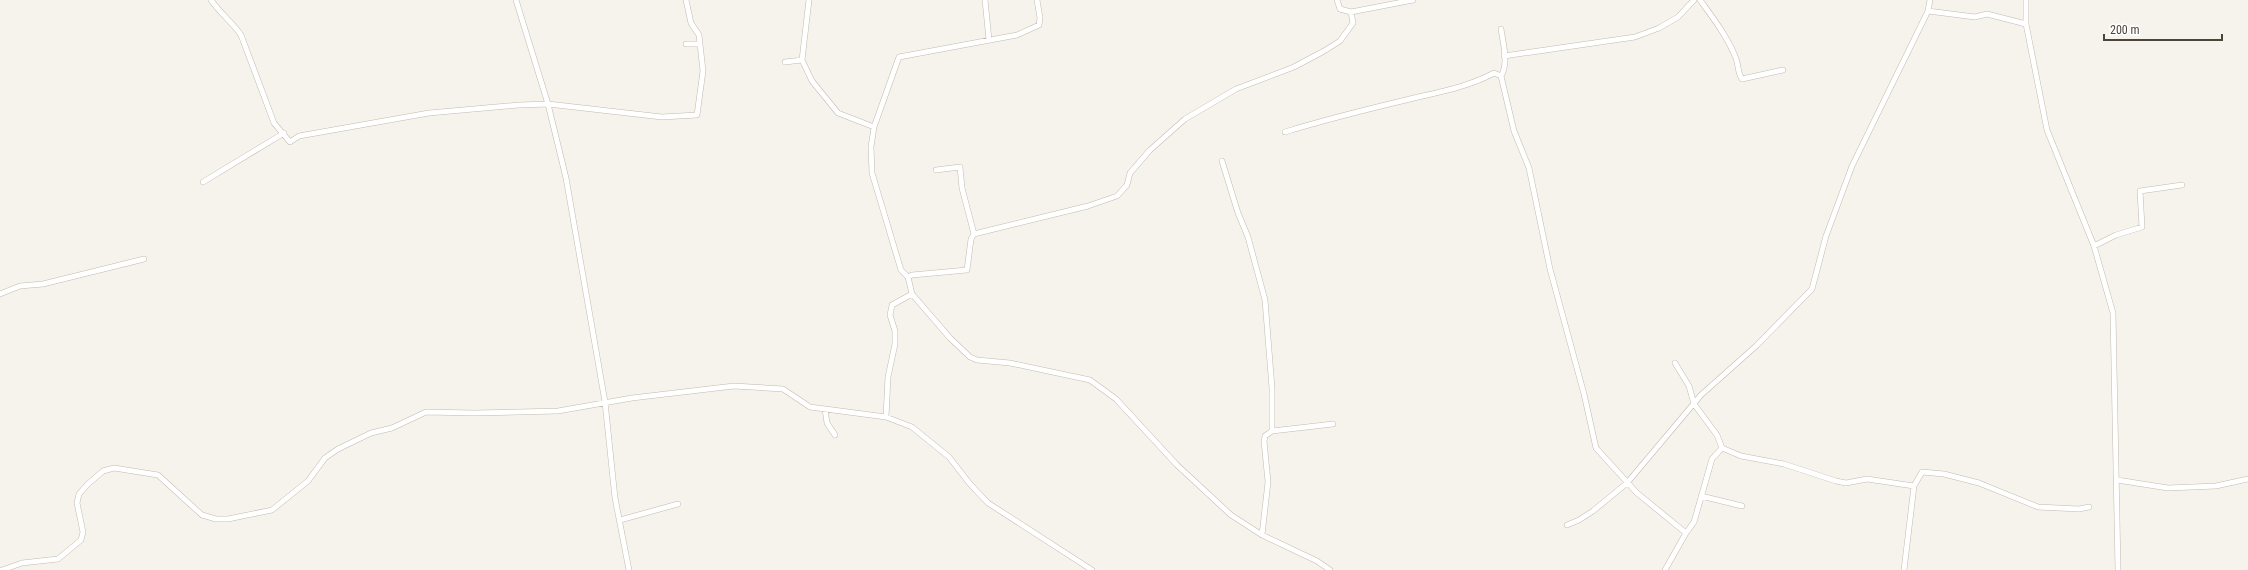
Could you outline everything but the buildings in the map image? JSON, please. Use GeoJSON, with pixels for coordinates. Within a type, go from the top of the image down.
{"type":"FeatureCollection","features":[{"type":"Feature","properties":{"kind":"street"},"geometry":{"type":"LineString","coordinates":[[211,0],[216,8],[233,23],[241,35],[274,123],[284,133],[290,142],[299,136],[429,113],[464,109],[548,104],[662,117],[697,115],[703,71],[699,35],[691,23],[686,0]]}},
{"type":"Feature","properties":{"kind":"street"},"geometry":{"type":"LineString","coordinates":[[516,0],[548,104],[566,178],[604,402],[615,498],[628,570]]}},
{"type":"Feature","properties":{"kind":"street"},"geometry":{"type":"LineString","coordinates":[[809,0],[802,60],[812,81],[838,113],[874,127]]}},
{"type":"Feature","properties":{"kind":"street"},"geometry":{"type":"LineString","coordinates":[[985,0],[989,40]]}},
{"type":"Feature","properties":{"kind":"street"},"geometry":{"type":"LineString","coordinates":[[1037,0],[1040,18],[1039,25],[1017,35],[899,57],[874,127],[872,173],[901,270],[908,277],[912,294],[950,338],[970,357],[977,360],[1010,363],[1090,380],[1116,399],[1176,465],[1231,515],[1262,535],[1317,561],[1330,570]]}},
{"type":"Feature","properties":{"kind":"street"},"geometry":{"type":"LineString","coordinates":[[1337,0],[1340,9],[1351,12],[1413,0]]}},
{"type":"Feature","properties":{"kind":"street"},"geometry":{"type":"LineString","coordinates":[[1504,56],[1635,37],[1659,28],[1678,17],[1694,0]]}},
{"type":"Feature","properties":{"kind":"street"},"geometry":{"type":"LineString","coordinates":[[1700,0],[1721,29],[1736,57],[1739,74],[1742,79],[1783,70]]}},
{"type":"Feature","properties":{"kind":"street"},"geometry":{"type":"LineString","coordinates":[[1567,524],[1579,520],[1627,483],[1706,389],[1756,346],[1812,289],[1826,236],[1852,166],[1928,11],[1930,0]]}},
{"type":"Feature","properties":{"kind":"street"},"geometry":{"type":"LineString","coordinates":[[2026,0],[2026,24],[2047,130],[2094,246],[2113,313],[2118,570]]}},
{"type":"Feature","properties":{"kind":"street"},"geometry":{"type":"LineString","coordinates":[[1928,11],[1975,17],[1986,14],[2026,24]]}},
{"type":"Feature","properties":{"kind":"street"},"geometry":{"type":"LineString","coordinates":[[974,234],[1088,206],[1117,196],[1127,185],[1130,173],[1150,150],[1185,119],[1226,94],[1294,67],[1340,41],[1352,23],[1351,12]]}},
{"type":"Feature","properties":{"kind":"street"},"geometry":{"type":"LineString","coordinates":[[1501,28],[1504,56],[1504,71],[1501,76],[1514,131],[1529,168],[1550,269],[1584,394],[1596,448],[1627,483],[1668,520],[1686,533]]}},
{"type":"Feature","properties":{"kind":"street"},"geometry":{"type":"LineString","coordinates":[[686,44],[700,44]]}},
{"type":"Feature","properties":{"kind":"street"},"geometry":{"type":"LineString","coordinates":[[785,62],[802,60]]}},
{"type":"Feature","properties":{"kind":"street"},"geometry":{"type":"LineString","coordinates":[[1286,132],[1335,117],[1445,92],[1480,81],[1494,74],[1501,76]]}},
{"type":"Feature","properties":{"kind":"street"},"geometry":{"type":"LineString","coordinates":[[202,182],[284,133]]}},
{"type":"Feature","properties":{"kind":"street"},"geometry":{"type":"LineString","coordinates":[[1222,161],[1238,213],[1248,237],[1265,300],[1272,388],[1272,430]]}},
{"type":"Feature","properties":{"kind":"street"},"geometry":{"type":"LineString","coordinates":[[908,277],[912,275],[967,270],[971,240],[974,234],[962,188],[960,167],[936,170]]}},
{"type":"Feature","properties":{"kind":"street"},"geometry":{"type":"LineString","coordinates":[[2094,246],[2116,235],[2142,227],[2140,191],[2182,185]]}},
{"type":"Feature","properties":{"kind":"street"},"geometry":{"type":"LineString","coordinates":[[0,294],[20,286],[43,284],[144,258]]}},
{"type":"Feature","properties":{"kind":"street"},"geometry":{"type":"LineString","coordinates":[[886,417],[888,377],[895,344],[896,331],[890,315],[892,305],[912,294]]}},
{"type":"Feature","properties":{"kind":"street"},"geometry":{"type":"LineString","coordinates":[[1675,362],[1690,386],[1694,404],[1717,435],[1722,448],[1741,456],[1784,464],[1836,481],[1846,482],[1867,479],[1914,486]]}},
{"type":"Feature","properties":{"kind":"street"},"geometry":{"type":"LineString","coordinates":[[2,570],[22,563],[58,559],[81,540],[83,532],[77,503],[80,494],[88,484],[103,472],[114,468],[158,475],[202,515],[216,519],[228,519],[272,510],[308,481],[325,458],[338,449],[371,433],[392,428],[426,412],[474,413],[558,411],[604,402],[734,386],[783,389],[810,407],[886,417],[912,427],[940,448],[988,503],[1092,570]]}},
{"type":"Feature","properties":{"kind":"street"},"geometry":{"type":"LineString","coordinates":[[825,409],[827,423],[835,435]]}},
{"type":"Feature","properties":{"kind":"street"},"geometry":{"type":"LineString","coordinates":[[1262,535],[1268,482],[1264,441],[1265,436],[1272,430],[1333,424]]}},
{"type":"Feature","properties":{"kind":"street"},"geometry":{"type":"LineString","coordinates":[[1665,570],[1694,522],[1712,459],[1722,448]]}},
{"type":"Feature","properties":{"kind":"street"},"geometry":{"type":"LineString","coordinates":[[1904,570],[1914,486],[1922,472],[1944,474],[1979,483],[2038,507],[2079,509],[2089,507]]}},
{"type":"Feature","properties":{"kind":"street"},"geometry":{"type":"LineString","coordinates":[[2117,480],[2168,488],[2216,486],[2248,479]]}},
{"type":"Feature","properties":{"kind":"street"},"geometry":{"type":"LineString","coordinates":[[1701,496],[1742,506]]}},
{"type":"Feature","properties":{"kind":"street"},"geometry":{"type":"LineString","coordinates":[[620,520],[678,504]]}}]}
